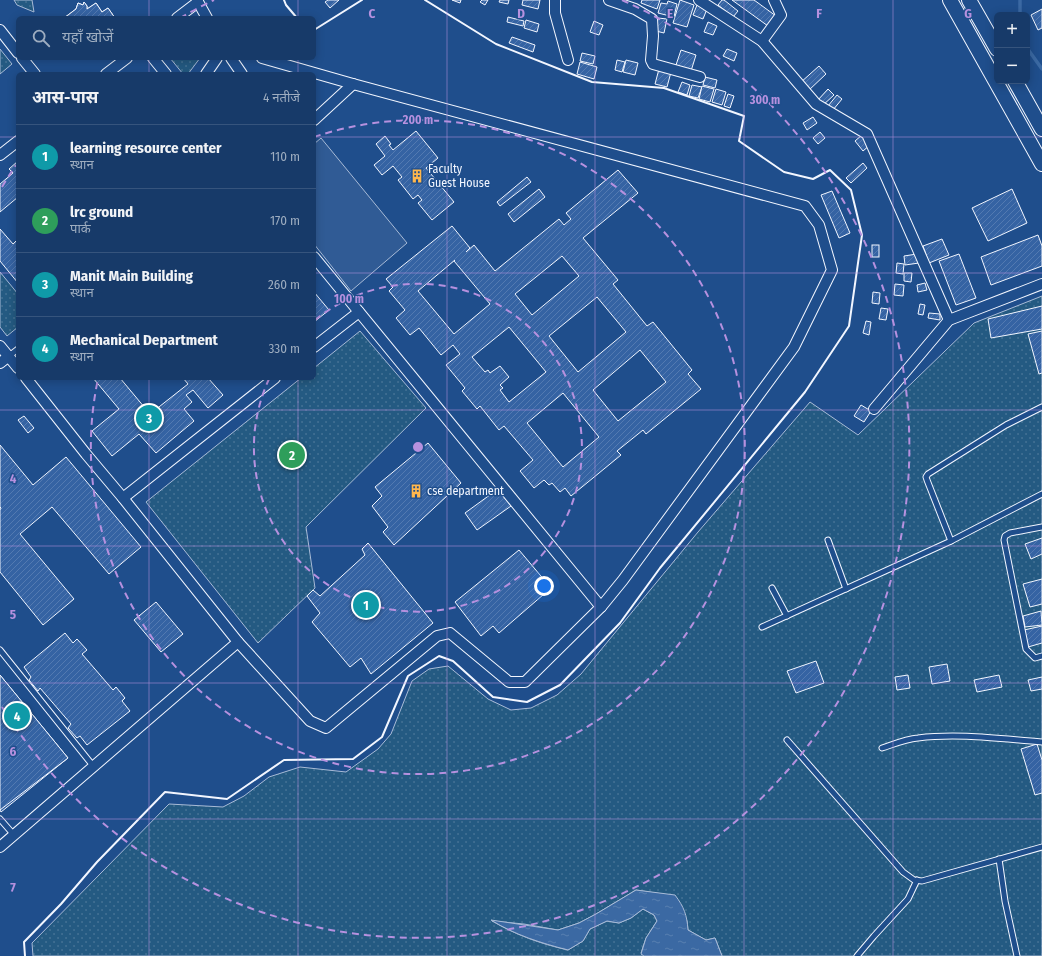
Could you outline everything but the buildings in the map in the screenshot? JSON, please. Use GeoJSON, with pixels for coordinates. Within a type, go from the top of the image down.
{"type":"FeatureCollection","features":[{"type":"Feature","properties":{"kind":"main road"},"geometry":{"type":"LineString","coordinates":[[950,0],[1042,164]]}},
{"type":"Feature","properties":{"kind":"main road"},"geometry":{"type":"LineString","coordinates":[[969,0],[996,48]]}},
{"type":"Feature","properties":{"kind":"main road"},"geometry":{"type":"LineString","coordinates":[[1017,84],[1042,130]]}},
{"type":"Feature","properties":{"kind":"street"},"geometry":{"type":"LineString","coordinates":[[555,0],[555,13],[568,60]]}},
{"type":"Feature","properties":{"kind":"street"},"geometry":{"type":"LineString","coordinates":[[609,0],[636,5],[652,19],[652,62],[654,64],[700,77]]}},
{"type":"Feature","properties":{"kind":"street"},"geometry":{"type":"LineString","coordinates":[[698,0],[762,41],[816,104],[867,134],[949,320]]}},
{"type":"Feature","properties":{"kind":"street"},"geometry":{"type":"LineString","coordinates":[[762,41],[781,15],[774,0]]}},
{"type":"Feature","properties":{"kind":"street"},"geometry":{"type":"LineString","coordinates":[[179,16],[197,1],[206,16]]}},
{"type":"Feature","properties":{"kind":"street"},"geometry":{"type":"LineString","coordinates":[[0,30],[16,50]]}},
{"type":"Feature","properties":{"kind":"street"},"geometry":{"type":"LineString","coordinates":[[24,60],[33,72]]}},
{"type":"Feature","properties":{"kind":"street"},"geometry":{"type":"LineString","coordinates":[[109,72],[124,60]]}},
{"type":"Feature","properties":{"kind":"street"},"geometry":{"type":"LineString","coordinates":[[155,60],[164,72]]}},
{"type":"Feature","properties":{"kind":"street"},"geometry":{"type":"LineString","coordinates":[[207,72],[215,60]]}},
{"type":"Feature","properties":{"kind":"street"},"geometry":{"type":"LineString","coordinates":[[232,60],[241,72]]}},
{"type":"Feature","properties":{"kind":"street"},"geometry":{"type":"LineString","coordinates":[[269,60],[312,72]]}},
{"type":"Feature","properties":{"kind":"street"},"geometry":{"type":"LineString","coordinates":[[28,380],[238,642],[310,721],[326,728],[437,636],[450,633],[508,682],[525,682],[601,608],[794,347],[832,270],[819,224],[805,206],[316,73]]}},
{"type":"Feature","properties":{"kind":"street"},"geometry":{"type":"LineString","coordinates":[[316,118],[354,84]]}},
{"type":"Feature","properties":{"kind":"street"},"geometry":{"type":"LineString","coordinates":[[0,155],[16,143]]}},
{"type":"Feature","properties":{"kind":"street"},"geometry":{"type":"LineString","coordinates":[[316,259],[601,608]]}},
{"type":"Feature","properties":{"kind":"street"},"geometry":{"type":"LineString","coordinates":[[874,409],[949,320],[1042,284]]}},
{"type":"Feature","properties":{"kind":"street"},"geometry":{"type":"LineString","coordinates":[[316,345],[359,312]]}},
{"type":"Feature","properties":{"kind":"street"},"geometry":{"type":"LineString","coordinates":[[0,346],[16,365]]}},
{"type":"Feature","properties":{"kind":"street"},"geometry":{"type":"LineString","coordinates":[[0,363],[9,356]]}},
{"type":"Feature","properties":{"kind":"street"},"geometry":{"type":"LineString","coordinates":[[123,498],[272,380]]}},
{"type":"Feature","properties":{"kind":"street"},"geometry":{"type":"LineString","coordinates":[[0,847],[238,642]]}},
{"type":"Feature","properties":{"kind":"lane"},"geometry":{"type":"LineString","coordinates":[[9,356],[16,351]]}},
{"type":"Feature","properties":{"kind":"lane"},"geometry":{"type":"LineString","coordinates":[[951,541],[927,480],[926,477],[928,474],[1006,425],[1042,407]]}},
{"type":"Feature","properties":{"kind":"lane"},"geometry":{"type":"LineString","coordinates":[[762,627],[951,541],[1042,494]]}},
{"type":"Feature","properties":{"kind":"lane"},"geometry":{"type":"LineString","coordinates":[[1042,527],[1010,533],[1004,540],[1026,648],[1034,658],[1042,656]]}},
{"type":"Feature","properties":{"kind":"lane"},"geometry":{"type":"LineString","coordinates":[[828,540],[846,589]]}},
{"type":"Feature","properties":{"kind":"lane"},"geometry":{"type":"LineString","coordinates":[[772,588],[787,616]]}},
{"type":"Feature","properties":{"kind":"lane"},"geometry":{"type":"LineString","coordinates":[[0,650],[94,767]]}},
{"type":"Feature","properties":{"kind":"lane"},"geometry":{"type":"LineString","coordinates":[[882,748],[907,740],[931,737],[974,737],[1042,742]]}},
{"type":"Feature","properties":{"kind":"lane"},"geometry":{"type":"LineString","coordinates":[[787,740],[902,872],[914,880],[922,881],[1042,848]]}},
{"type":"Feature","properties":{"kind":"lane"},"geometry":{"type":"LineString","coordinates":[[0,819],[14,836]]}},
{"type":"Feature","properties":{"kind":"lane"},"geometry":{"type":"LineString","coordinates":[[999,860],[1005,902],[1017,956]]}},
{"type":"Feature","properties":{"kind":"lane"},"geometry":{"type":"LineString","coordinates":[[857,956],[908,899],[917,880]]}},
{"type":"Feature","properties":{"kind":"shaded area"},"geometry":{"type":"Polygon","coordinates":[[[14,0],[32,0],[34,12],[17,5],[14,0]]]}},
{"type":"Feature","properties":{"kind":"shaded area"},"geometry":{"type":"Polygon","coordinates":[[[0,49],[12,64],[0,74],[0,49]]]}},
{"type":"Feature","properties":{"kind":"shaded area"},"geometry":{"type":"Polygon","coordinates":[[[172,60],[198,60],[190,72],[181,72],[172,60]]]}},
{"type":"Feature","properties":{"kind":"shaded area"},"geometry":{"type":"Polygon","coordinates":[[[321,138],[407,243],[351,291],[316,247],[316,142],[321,138]]]}},
{"type":"Feature","properties":{"kind":"shaded area"},"geometry":{"type":"Polygon","coordinates":[[[0,272],[16,292],[16,329],[7,336],[0,327],[0,272]]]}},
{"type":"Feature","properties":{"kind":"shaded area"},"geometry":{"type":"Polygon","coordinates":[[[1042,296],[1042,956],[722,956],[715,938],[706,940],[688,930],[687,921],[675,896],[636,890],[579,923],[558,930],[524,924],[492,921],[510,931],[548,945],[568,950],[583,941],[590,929],[607,921],[619,923],[631,918],[643,909],[654,915],[657,921],[646,938],[641,953],[644,956],[33,956],[32,943],[169,804],[223,807],[244,796],[269,777],[300,767],[346,772],[378,749],[391,734],[412,681],[429,669],[448,666],[488,699],[511,710],[531,708],[557,695],[581,674],[698,532],[810,402],[858,435],[974,323],[1042,296]]]}},
{"type":"Feature","properties":{"kind":"shaded area"},"geometry":{"type":"Polygon","coordinates":[[[360,331],[426,408],[306,527],[315,588],[258,643],[146,502],[298,380],[316,380],[316,366],[360,331]]]}},
{"type":"Feature","properties":{"kind":"water"},"geometry":{"type":"Polygon","coordinates":[[[636,890],[675,895],[681,903],[684,911],[688,930],[706,940],[715,938],[722,956],[644,956],[641,954],[646,938],[657,921],[654,915],[643,909],[631,918],[619,923],[607,921],[590,929],[583,941],[568,950],[528,938],[491,920],[558,930],[579,923],[636,890]]]}},
{"type":"Feature","properties":{"kind":"waterway"},"geometry":{"type":"LineString","coordinates":[[1020,0],[1020,12]]}},
{"type":"Feature","properties":{"kind":"waterway"},"geometry":{"type":"LineString","coordinates":[[1030,52],[1042,69]]}},
{"type":"Feature","properties":{"kind":"wall"},"geometry":{"type":"LineString","coordinates":[[284,0],[286,5],[295,16]]}},
{"type":"Feature","properties":{"kind":"wall"},"geometry":{"type":"LineString","coordinates":[[316,29],[362,0]]}},
{"type":"Feature","properties":{"kind":"wall"},"geometry":{"type":"LineString","coordinates":[[25,956],[24,942],[61,904],[97,862],[165,792],[227,799],[284,760],[353,759],[382,737],[408,676],[439,656],[453,661],[493,697],[527,702],[560,685],[620,623],[660,568],[805,392],[849,326],[862,235],[851,190],[830,170],[813,179],[784,172],[739,141],[744,116],[664,88],[592,82],[496,44],[425,0]]}},
{"type":"Feature","properties":{"kind":"place","name":"Faculty Guest House"},"geometry":{"type":"Point","coordinates":[417,176]}},
{"type":"Feature","properties":{"kind":"place","name":"Manit Main Building"},"geometry":{"type":"Point","coordinates":[149,418]}},
{"type":"Feature","properties":{"kind":"place","name":"lrc ground"},"geometry":{"type":"Point","coordinates":[292,455]}},
{"type":"Feature","properties":{"kind":"place","name":"cse department"},"geometry":{"type":"Point","coordinates":[416,491]}},
{"type":"Feature","properties":{"kind":"place","name":"learning resource center"},"geometry":{"type":"Point","coordinates":[366,605]}},
{"type":"Feature","properties":{"kind":"place","name":"Mechanical Department"},"geometry":{"type":"Point","coordinates":[17,716]}}]}
